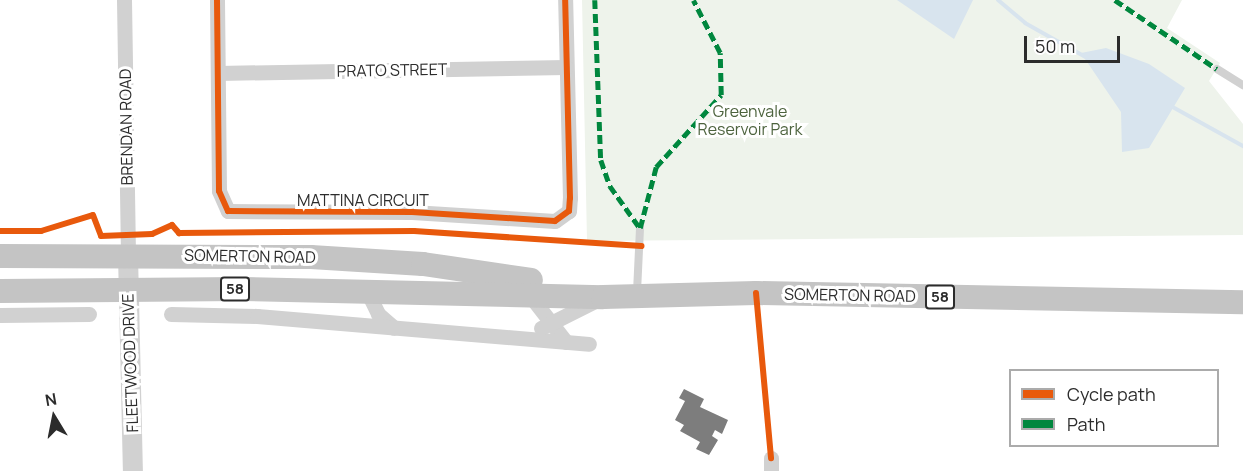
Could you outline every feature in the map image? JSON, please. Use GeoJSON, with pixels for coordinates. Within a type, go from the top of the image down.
{"type":"FeatureCollection","features":[{"type":"Feature","properties":{"kind":"main road","name":"SOMERTON ROAD"},"geometry":{"type":"LineString","coordinates":[[0,256],[311,257],[423,264],[499,277],[637,294]]}},
{"type":"Feature","properties":{"kind":"main road","name":"SOMERTON ROAD"},"geometry":{"type":"LineString","coordinates":[[0,291],[128,289],[367,291],[603,297],[637,294],[1243,302]]}},
{"type":"Feature","properties":{"kind":"street","name":"BRENDAN ROAD"},"geometry":{"type":"LineString","coordinates":[[124,0],[128,255]]}},
{"type":"Feature","properties":{"kind":"street","name":"MATTINA CIRCUIT"},"geometry":{"type":"LineString","coordinates":[[217,0],[219,191],[228,211],[412,212],[555,221],[569,211],[570,198],[565,0]]}},
{"type":"Feature","properties":{"kind":"street","name":"PRATO STREET"},"geometry":{"type":"LineString","coordinates":[[218,73],[566,67]]}},
{"type":"Feature","properties":{"kind":"street","name":"FLEETWOOD DRIVE"},"geometry":{"type":"LineString","coordinates":[[128,255],[133,471]]}},
{"type":"Feature","properties":{"kind":"street","name":"SOMERTON ROAD"},"geometry":{"type":"LineString","coordinates":[[499,277],[532,294]]}},
{"type":"Feature","properties":{"kind":"street"},"geometry":{"type":"LineString","coordinates":[[49,315],[82,290]]}},
{"type":"Feature","properties":{"kind":"street"},"geometry":{"type":"LineString","coordinates":[[367,291],[378,314],[394,328]]}},
{"type":"Feature","properties":{"kind":"street"},"geometry":{"type":"LineString","coordinates":[[532,294],[548,324],[566,342]]}},
{"type":"Feature","properties":{"kind":"street","name":"SOMERTON ROAD"},"geometry":{"type":"LineString","coordinates":[[520,338],[603,297]]}},
{"type":"Feature","properties":{"kind":"street"},"geometry":{"type":"LineString","coordinates":[[171,314],[394,328],[589,344]]}},
{"type":"Feature","properties":{"kind":"street"},"geometry":{"type":"LineString","coordinates":[[0,315],[89,315]]}},
{"type":"Feature","properties":{"kind":"lane"},"geometry":{"type":"LineString","coordinates":[[1217,69],[1243,86]]}},
{"type":"Feature","properties":{"kind":"lane"},"geometry":{"type":"LineString","coordinates":[[637,294],[640,228]]}},
{"type":"Feature","properties":{"kind":"green space","name":"Greenvale Reservoir Park"},"geometry":{"type":"Polygon","coordinates":[[[582,0],[1182,0],[1167,28],[1220,63],[1209,81],[1243,124],[1243,235],[587,241],[582,0]]]}},
{"type":"Feature","properties":{"kind":"shaded area"},"geometry":{"type":"Polygon","coordinates":[[[897,0],[973,0],[954,39],[897,0]]]}},
{"type":"Feature","properties":{"kind":"shaded area"},"geometry":{"type":"Polygon","coordinates":[[[1106,48],[1149,64],[1185,88],[1149,148],[1122,152],[1121,112],[1081,53],[1106,48]]]}},
{"type":"Feature","properties":{"kind":"building"},"geometry":{"type":"Polygon","coordinates":[[[684,389],[704,399],[700,407],[728,420],[722,434],[715,430],[712,436],[718,440],[709,455],[696,449],[700,442],[680,431],[684,425],[675,420],[685,401],[679,398],[684,389]]]}},
{"type":"Feature","properties":{"kind":"waterway"},"geometry":{"type":"LineString","coordinates":[[998,0],[1025,23],[1087,58]]}},
{"type":"Feature","properties":{"kind":"waterway"},"geometry":{"type":"LineString","coordinates":[[1169,105],[1243,146]]}},
{"type":"Feature","properties":{"kind":"marked path"},"geometry":{"type":"LineString","coordinates":[[595,0],[601,160],[610,186],[640,228]]}},
{"type":"Feature","properties":{"kind":"marked path"},"geometry":{"type":"LineString","coordinates":[[640,228],[656,167],[721,95],[720,53],[693,0]]}},
{"type":"Feature","properties":{"kind":"marked path"},"geometry":{"type":"LineString","coordinates":[[1115,0],[1217,69]]}},
{"type":"Feature","properties":{"kind":"cycle path"},"geometry":{"type":"LineString","coordinates":[[217,0],[219,191],[228,211],[412,212],[555,221],[569,211],[570,198],[565,0]]}},
{"type":"Feature","properties":{"kind":"cycle path"},"geometry":{"type":"LineString","coordinates":[[0,231],[41,231],[93,215],[101,236],[152,234],[172,225],[179,233],[414,231],[642,246]]}},
{"type":"Feature","properties":{"kind":"cycle path"},"geometry":{"type":"LineString","coordinates":[[756,293],[771,458]]}}]}
